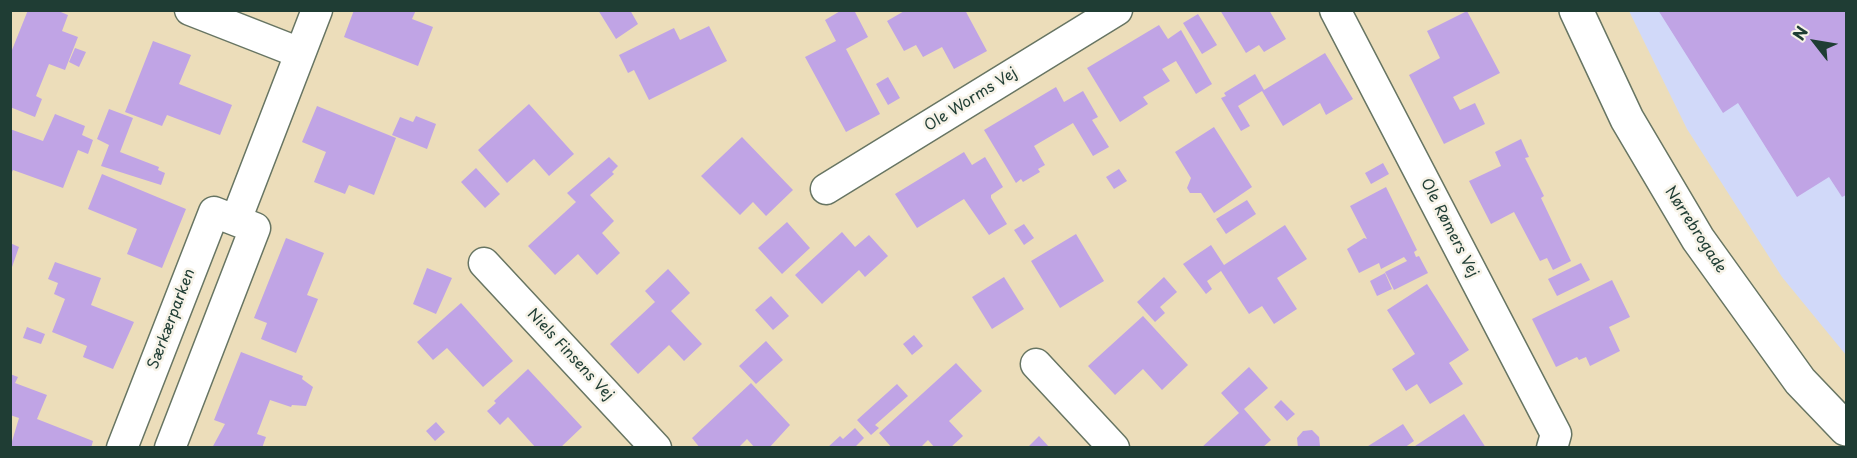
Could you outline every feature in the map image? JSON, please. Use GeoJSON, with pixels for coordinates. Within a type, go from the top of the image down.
{"type":"FeatureCollection","features":[{"type":"Feature","properties":{"kind":"street"},"geometry":{"type":"LineString","coordinates":[[190,10],[300,53]]}},
{"type":"Feature","properties":{"kind":"street"},"geometry":{"type":"LineString","coordinates":[[170,447],[255,228],[236,220],[317,10]]}},
{"type":"Feature","properties":{"kind":"street","name":"Ole Worms Vej"},"geometry":{"type":"LineString","coordinates":[[826,189],[1117,10]]}},
{"type":"Feature","properties":{"kind":"street","name":"Ole Rømers Vej"},"geometry":{"type":"LineString","coordinates":[[1335,10],[1556,434],[1552,447]]}},
{"type":"Feature","properties":{"kind":"street","name":"Nørrebrogade"},"geometry":{"type":"LineString","coordinates":[[1576,10],[1627,119],[1698,239],[1800,381],[1846,429]]}},
{"type":"Feature","properties":{"kind":"street","name":"Særkærparken"},"geometry":{"type":"LineString","coordinates":[[122,447],[214,212],[236,220]]}},
{"type":"Feature","properties":{"kind":"street","name":"Niels Finsens Vej"},"geometry":{"type":"LineString","coordinates":[[484,263],[656,447]]}},
{"type":"Feature","properties":{"kind":"street"},"geometry":{"type":"LineString","coordinates":[[1036,364],[1114,447]]}},
{"type":"Feature","properties":{"kind":"shaded area"},"geometry":{"type":"Polygon","coordinates":[[[1629,11],[1846,11],[1846,355],[1782,277],[1687,129],[1629,11]]]}},
{"type":"Feature","properties":{"kind":"building"},"geometry":{"type":"Polygon","coordinates":[[[28,10],[56,10],[68,15],[62,31],[78,37],[65,70],[49,64],[36,96],[42,99],[35,117],[10,107],[10,55],[28,10]]]}},
{"type":"Feature","properties":{"kind":"building"},"geometry":{"type":"Polygon","coordinates":[[[354,10],[416,10],[412,19],[433,27],[418,66],[344,37],[354,10]]]}},
{"type":"Feature","properties":{"kind":"building"},"geometry":{"type":"Polygon","coordinates":[[[598,10],[630,10],[638,24],[616,39],[598,10]]]}},
{"type":"Feature","properties":{"kind":"building"},"geometry":{"type":"Polygon","coordinates":[[[842,10],[854,10],[868,37],[846,49],[880,114],[846,132],[805,57],[836,41],[825,20],[842,10]]]}},
{"type":"Feature","properties":{"kind":"building"},"geometry":{"type":"Polygon","coordinates":[[[906,10],[965,10],[987,51],[954,69],[942,47],[923,57],[916,45],[904,51],[887,21],[906,10]]]}},
{"type":"Feature","properties":{"kind":"building"},"geometry":{"type":"Polygon","coordinates":[[[1220,10],[1269,10],[1286,39],[1264,52],[1259,45],[1246,53],[1220,10]]]}},
{"type":"Feature","properties":{"kind":"building"},"geometry":{"type":"Polygon","coordinates":[[[1658,10],[1846,10],[1846,195],[1842,197],[1829,177],[1797,197],[1738,103],[1723,113],[1658,10]]]}},
{"type":"Feature","properties":{"kind":"building"},"geometry":{"type":"Polygon","coordinates":[[[1467,11],[1500,73],[1453,97],[1460,110],[1475,103],[1485,124],[1444,144],[1409,75],[1440,58],[1427,31],[1467,11]]]}},
{"type":"Feature","properties":{"kind":"building"},"geometry":{"type":"Polygon","coordinates":[[[1198,14],[1217,45],[1202,54],[1183,23],[1198,14]]]}},
{"type":"Feature","properties":{"kind":"building"},"geometry":{"type":"Polygon","coordinates":[[[1159,25],[1168,39],[1181,30],[1212,84],[1196,94],[1176,61],[1162,69],[1170,81],[1143,97],[1148,104],[1120,122],[1087,68],[1159,25]]]}},
{"type":"Feature","properties":{"kind":"building"},"geometry":{"type":"Polygon","coordinates":[[[709,26],[727,61],[649,100],[634,70],[628,73],[619,55],[674,28],[680,40],[709,26]]]}},
{"type":"Feature","properties":{"kind":"building"},"geometry":{"type":"Polygon","coordinates":[[[153,41],[191,55],[179,84],[232,105],[220,135],[167,115],[162,126],[125,112],[153,41]]]}},
{"type":"Feature","properties":{"kind":"building"},"geometry":{"type":"Polygon","coordinates":[[[75,48],[86,52],[79,67],[69,62],[75,48]]]}},
{"type":"Feature","properties":{"kind":"building"},"geometry":{"type":"Polygon","coordinates":[[[1325,53],[1353,99],[1326,115],[1320,103],[1283,126],[1262,91],[1238,106],[1250,126],[1241,131],[1221,98],[1226,96],[1224,93],[1255,74],[1264,90],[1325,53]]]}},
{"type":"Feature","properties":{"kind":"building"},"geometry":{"type":"Polygon","coordinates":[[[888,77],[900,98],[888,105],[876,84],[888,77]]]}},
{"type":"Feature","properties":{"kind":"building"},"geometry":{"type":"Polygon","coordinates":[[[1056,87],[1064,102],[1083,91],[1098,117],[1092,120],[1109,147],[1093,156],[1073,123],[1034,146],[1045,165],[1038,169],[1040,172],[1023,182],[1021,179],[1016,183],[984,130],[1056,87]]]}},
{"type":"Feature","properties":{"kind":"building"},"geometry":{"type":"Polygon","coordinates":[[[529,104],[574,154],[549,176],[534,159],[507,183],[478,150],[529,104]]]}},
{"type":"Feature","properties":{"kind":"building"},"geometry":{"type":"Polygon","coordinates":[[[317,106],[396,138],[374,195],[349,185],[345,194],[314,182],[326,152],[302,142],[317,106]]]}},
{"type":"Feature","properties":{"kind":"building"},"geometry":{"type":"Polygon","coordinates":[[[109,109],[133,118],[120,152],[159,167],[158,170],[165,173],[161,185],[101,166],[109,145],[97,139],[109,109]]]}},
{"type":"Feature","properties":{"kind":"building"},"geometry":{"type":"Polygon","coordinates":[[[55,114],[85,126],[82,135],[93,140],[88,154],[78,150],[63,188],[13,170],[10,176],[10,129],[43,141],[55,114]]]}},
{"type":"Feature","properties":{"kind":"building"},"geometry":{"type":"Polygon","coordinates":[[[416,116],[436,124],[427,149],[392,135],[400,117],[413,122],[416,116]]]}},
{"type":"Feature","properties":{"kind":"building"},"geometry":{"type":"Polygon","coordinates":[[[1214,127],[1252,187],[1214,213],[1201,193],[1190,193],[1187,188],[1191,178],[1175,152],[1214,127]]]}},
{"type":"Feature","properties":{"kind":"building"},"geometry":{"type":"Polygon","coordinates":[[[742,137],[793,190],[766,216],[753,202],[740,215],[701,176],[742,137]]]}},
{"type":"Feature","properties":{"kind":"building"},"geometry":{"type":"Polygon","coordinates":[[[1521,139],[1529,157],[1525,158],[1544,196],[1541,198],[1571,261],[1553,270],[1547,258],[1540,261],[1514,212],[1491,224],[1469,181],[1501,166],[1495,152],[1521,139]]]}},
{"type":"Feature","properties":{"kind":"building"},"geometry":{"type":"Polygon","coordinates":[[[964,152],[972,165],[985,157],[1003,187],[991,195],[991,198],[1007,224],[989,235],[964,199],[917,228],[895,194],[964,152]]]}},
{"type":"Feature","properties":{"kind":"building"},"geometry":{"type":"Polygon","coordinates":[[[609,157],[618,166],[612,172],[614,174],[590,195],[614,221],[602,233],[620,253],[597,275],[578,254],[555,275],[528,246],[576,202],[567,193],[609,157]]]}},
{"type":"Feature","properties":{"kind":"building"},"geometry":{"type":"Polygon","coordinates":[[[1383,163],[1389,174],[1371,184],[1365,173],[1383,163]]]}},
{"type":"Feature","properties":{"kind":"building"},"geometry":{"type":"Polygon","coordinates":[[[476,168],[500,194],[485,208],[461,182],[476,168]]]}},
{"type":"Feature","properties":{"kind":"building"},"geometry":{"type":"Polygon","coordinates":[[[1119,169],[1127,181],[1114,189],[1106,177],[1119,169]]]}},
{"type":"Feature","properties":{"kind":"building"},"geometry":{"type":"Polygon","coordinates":[[[102,174],[186,209],[162,268],[127,254],[137,229],[88,209],[102,174]]]}},
{"type":"Feature","properties":{"kind":"building"},"geometry":{"type":"Polygon","coordinates":[[[1386,187],[1417,250],[1414,252],[1416,257],[1419,256],[1428,273],[1394,290],[1385,272],[1407,261],[1404,257],[1381,269],[1379,263],[1359,273],[1347,249],[1364,238],[1367,239],[1350,206],[1386,187]]]}},
{"type":"Feature","properties":{"kind":"building"},"geometry":{"type":"Polygon","coordinates":[[[1247,200],[1256,214],[1226,234],[1216,219],[1247,200]]]}},
{"type":"Feature","properties":{"kind":"building"},"geometry":{"type":"Polygon","coordinates":[[[787,222],[810,248],[782,274],[758,248],[787,222]]]}},
{"type":"Feature","properties":{"kind":"building"},"geometry":{"type":"Polygon","coordinates":[[[1024,224],[1034,238],[1024,245],[1014,230],[1024,224]]]}},
{"type":"Feature","properties":{"kind":"building"},"geometry":{"type":"Polygon","coordinates":[[[1285,225],[1307,259],[1277,278],[1297,309],[1274,324],[1262,306],[1249,314],[1221,271],[1207,281],[1212,289],[1206,294],[1183,264],[1211,245],[1224,265],[1285,225]]]}},
{"type":"Feature","properties":{"kind":"building"},"geometry":{"type":"Polygon","coordinates":[[[842,232],[855,247],[869,235],[888,256],[865,277],[859,270],[822,304],[795,275],[842,232]]]}},
{"type":"Feature","properties":{"kind":"building"},"geometry":{"type":"Polygon","coordinates":[[[1076,234],[1104,281],[1060,308],[1031,261],[1076,234]]]}},
{"type":"Feature","properties":{"kind":"building"},"geometry":{"type":"Polygon","coordinates":[[[286,238],[324,253],[307,295],[318,299],[296,353],[261,339],[267,323],[254,318],[286,238]]]}},
{"type":"Feature","properties":{"kind":"building"},"geometry":{"type":"Polygon","coordinates":[[[10,243],[19,247],[11,270],[10,270],[10,243]]]}},
{"type":"Feature","properties":{"kind":"building"},"geometry":{"type":"Polygon","coordinates":[[[55,262],[101,278],[91,305],[134,322],[113,369],[83,357],[87,346],[52,332],[65,299],[54,294],[58,283],[48,279],[55,262]]]}},
{"type":"Feature","properties":{"kind":"building"},"geometry":{"type":"Polygon","coordinates":[[[1581,263],[1590,280],[1557,296],[1548,279],[1581,263]]]}},
{"type":"Feature","properties":{"kind":"building"},"geometry":{"type":"Polygon","coordinates":[[[427,268],[452,278],[436,314],[413,304],[427,268]]]}},
{"type":"Feature","properties":{"kind":"building"},"geometry":{"type":"Polygon","coordinates":[[[668,269],[690,293],[671,311],[702,344],[684,361],[669,345],[638,374],[610,344],[655,302],[645,291],[668,269]]]}},
{"type":"Feature","properties":{"kind":"building"},"geometry":{"type":"Polygon","coordinates":[[[1385,273],[1392,289],[1377,296],[1370,281],[1385,273]]]}},
{"type":"Feature","properties":{"kind":"building"},"geometry":{"type":"Polygon","coordinates":[[[1004,277],[1024,309],[992,329],[972,297],[1004,277]]]}},
{"type":"Feature","properties":{"kind":"building"},"geometry":{"type":"Polygon","coordinates":[[[1164,277],[1177,292],[1160,307],[1165,313],[1155,322],[1137,302],[1164,277]]]}},
{"type":"Feature","properties":{"kind":"building"},"geometry":{"type":"Polygon","coordinates":[[[1612,280],[1630,317],[1609,327],[1620,351],[1590,366],[1586,357],[1579,360],[1577,357],[1556,367],[1532,319],[1612,280]]]}},
{"type":"Feature","properties":{"kind":"building"},"geometry":{"type":"Polygon","coordinates":[[[1427,284],[1469,350],[1449,363],[1463,384],[1430,404],[1417,384],[1406,391],[1392,369],[1415,354],[1387,310],[1427,284]]]}},
{"type":"Feature","properties":{"kind":"building"},"geometry":{"type":"Polygon","coordinates":[[[771,296],[789,316],[773,330],[755,310],[771,296]]]}},
{"type":"Feature","properties":{"kind":"building"},"geometry":{"type":"Polygon","coordinates":[[[461,303],[513,361],[483,387],[447,348],[433,360],[417,342],[461,303]]]}},
{"type":"Feature","properties":{"kind":"building"},"geometry":{"type":"Polygon","coordinates":[[[1143,316],[1188,365],[1162,390],[1143,369],[1115,395],[1088,366],[1143,316]]]}},
{"type":"Feature","properties":{"kind":"building"},"geometry":{"type":"Polygon","coordinates":[[[27,327],[45,334],[41,344],[23,338],[27,327]]]}},
{"type":"Feature","properties":{"kind":"building"},"geometry":{"type":"Polygon","coordinates":[[[914,335],[923,346],[912,355],[903,344],[914,335]]]}},
{"type":"Feature","properties":{"kind":"building"},"geometry":{"type":"Polygon","coordinates":[[[766,341],[783,360],[756,384],[739,366],[766,341]]]}},
{"type":"Feature","properties":{"kind":"building"},"geometry":{"type":"Polygon","coordinates":[[[241,352],[303,376],[302,379],[313,387],[306,406],[292,405],[291,407],[270,400],[257,434],[266,437],[262,448],[212,448],[225,424],[214,420],[241,352]]]}},
{"type":"Feature","properties":{"kind":"building"},"geometry":{"type":"Polygon","coordinates":[[[956,363],[982,391],[949,421],[963,436],[950,448],[935,448],[928,440],[920,448],[892,448],[879,433],[956,363]]]}},
{"type":"Feature","properties":{"kind":"building"},"geometry":{"type":"Polygon","coordinates":[[[1249,367],[1268,388],[1244,409],[1271,440],[1262,448],[1201,448],[1239,413],[1221,393],[1249,367]]]}},
{"type":"Feature","properties":{"kind":"building"},"geometry":{"type":"Polygon","coordinates":[[[528,369],[582,427],[560,448],[536,448],[508,417],[500,425],[487,411],[496,403],[494,401],[528,369]]]}},
{"type":"Feature","properties":{"kind":"building"},"geometry":{"type":"Polygon","coordinates":[[[10,374],[18,377],[15,383],[47,395],[37,419],[93,441],[91,448],[10,448],[19,418],[10,415],[10,374]]]}},
{"type":"Feature","properties":{"kind":"building"},"geometry":{"type":"Polygon","coordinates":[[[751,383],[790,425],[769,448],[755,448],[747,439],[738,448],[700,448],[692,438],[751,383]]]}},
{"type":"Feature","properties":{"kind":"building"},"geometry":{"type":"Polygon","coordinates":[[[897,384],[908,396],[875,425],[879,428],[871,435],[857,420],[897,384]]]}},
{"type":"Feature","properties":{"kind":"building"},"geometry":{"type":"Polygon","coordinates":[[[1281,400],[1295,414],[1287,421],[1274,407],[1281,400]]]}},
{"type":"Feature","properties":{"kind":"building"},"geometry":{"type":"Polygon","coordinates":[[[1464,414],[1486,448],[1412,448],[1464,414]]]}},
{"type":"Feature","properties":{"kind":"building"},"geometry":{"type":"Polygon","coordinates":[[[436,422],[445,432],[435,441],[426,431],[436,422]]]}},
{"type":"Feature","properties":{"kind":"building"},"geometry":{"type":"Polygon","coordinates":[[[1403,424],[1414,441],[1404,448],[1365,448],[1403,424]]]}},
{"type":"Feature","properties":{"kind":"building"},"geometry":{"type":"Polygon","coordinates":[[[855,428],[864,438],[854,448],[827,448],[840,436],[843,439],[855,428]]]}},
{"type":"Feature","properties":{"kind":"building"},"geometry":{"type":"Polygon","coordinates":[[[1312,430],[1319,437],[1320,446],[1298,448],[1297,438],[1303,431],[1312,430]]]}},
{"type":"Feature","properties":{"kind":"building"},"geometry":{"type":"Polygon","coordinates":[[[1039,436],[1050,448],[1027,448],[1039,436]]]}}]}
